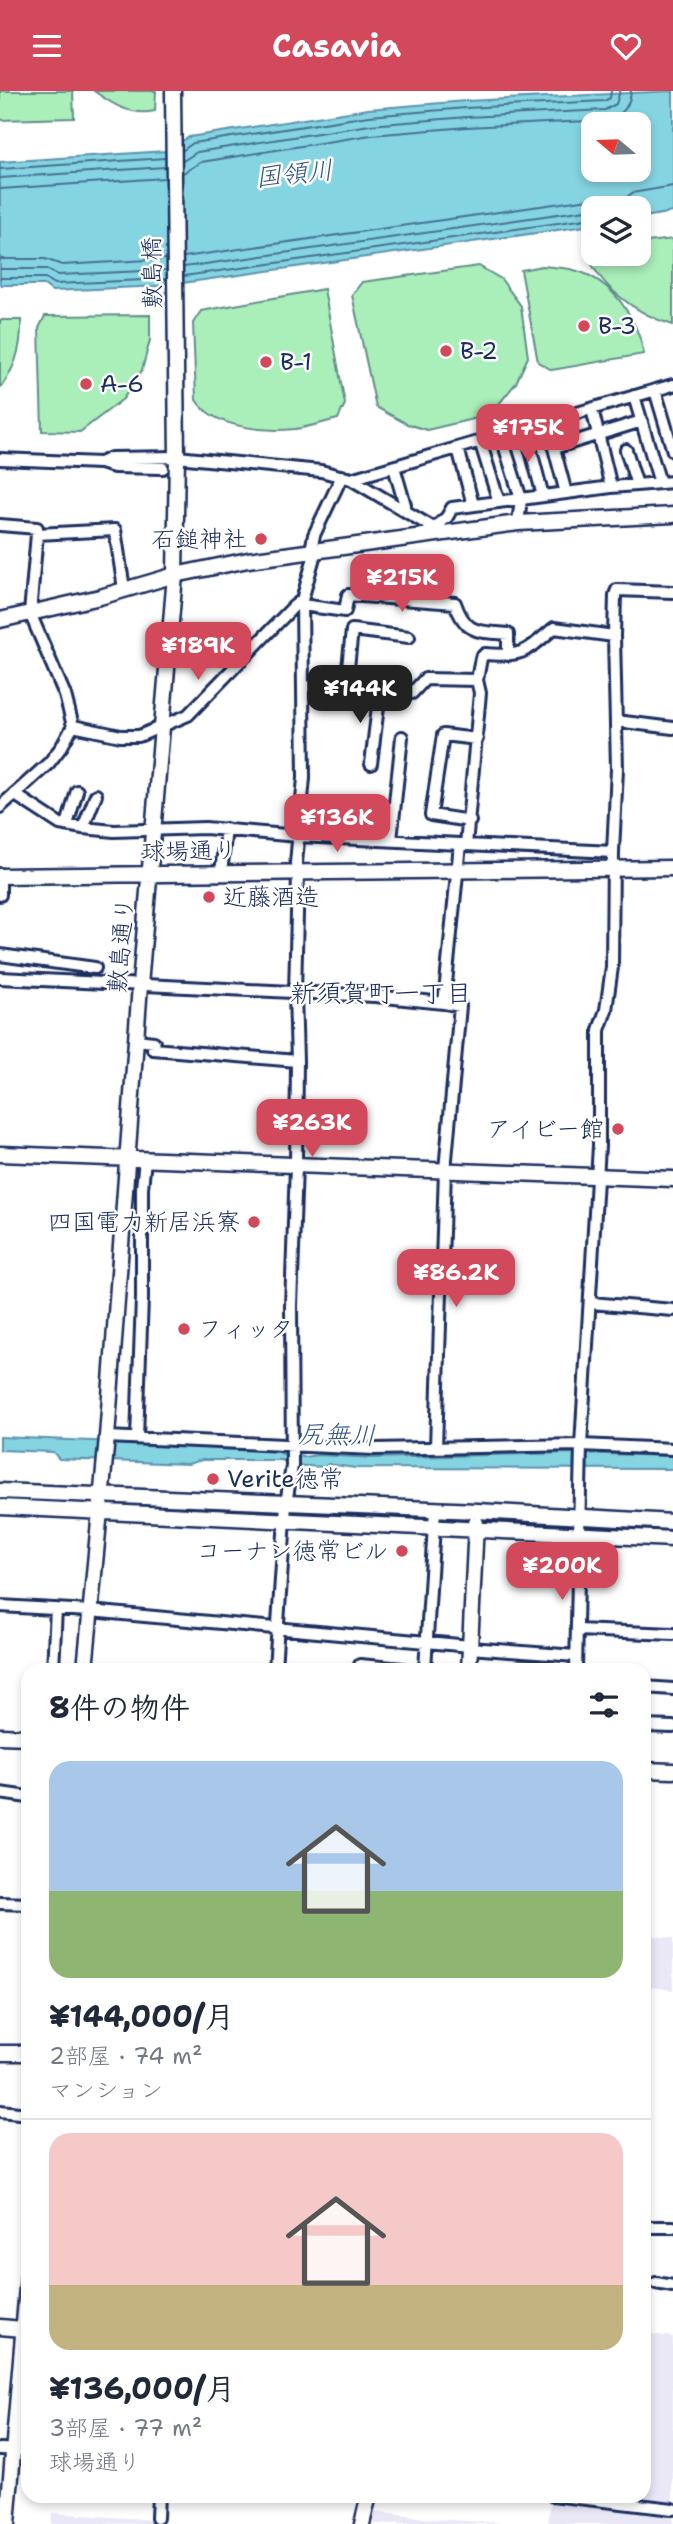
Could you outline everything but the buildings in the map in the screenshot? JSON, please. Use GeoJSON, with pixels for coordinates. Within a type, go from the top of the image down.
{"type":"FeatureCollection","features":[{"type":"Feature","properties":{"kind":"street","name":"敷島橋"},"geometry":{"type":"LineString","coordinates":[[173,91],[177,455]]}},
{"type":"Feature","properties":{"kind":"street"},"geometry":{"type":"LineString","coordinates":[[275,1663],[286,1504],[292,1467],[291,1306],[297,1061],[296,863],[304,778],[302,602],[314,551],[314,535],[346,477],[394,467],[673,385]]}},
{"type":"Feature","properties":{"kind":"street"},"geometry":{"type":"LineString","coordinates":[[655,390],[673,451]]}},
{"type":"Feature","properties":{"kind":"street"},"geometry":{"type":"LineString","coordinates":[[634,396],[660,483]]}},
{"type":"Feature","properties":{"kind":"street"},"geometry":{"type":"LineString","coordinates":[[592,408],[611,487]]}},
{"type":"Feature","properties":{"kind":"street"},"geometry":{"type":"LineString","coordinates":[[554,448],[642,421]]}},
{"type":"Feature","properties":{"kind":"street"},"geometry":{"type":"LineString","coordinates":[[547,422],[566,493]]}},
{"type":"Feature","properties":{"kind":"street"},"geometry":{"type":"LineString","coordinates":[[525,428],[544,496]]}},
{"type":"Feature","properties":{"kind":"street"},"geometry":{"type":"LineString","coordinates":[[501,435],[521,499],[518,523]]}},
{"type":"Feature","properties":{"kind":"street"},"geometry":{"type":"LineString","coordinates":[[480,442],[499,502]]}},
{"type":"Feature","properties":{"kind":"street"},"geometry":{"type":"LineString","coordinates":[[458,448],[473,505]]}},
{"type":"Feature","properties":{"kind":"street"},"geometry":{"type":"LineString","coordinates":[[626,450],[637,485]]}},
{"type":"Feature","properties":{"kind":"street"},"geometry":{"type":"LineString","coordinates":[[100,463],[111,458],[177,455],[295,467],[346,477],[439,530]]}},
{"type":"Feature","properties":{"kind":"street","name":"敷島通り"},"geometry":{"type":"LineString","coordinates":[[100,1504],[175,575],[177,455]]}},
{"type":"Feature","properties":{"kind":"street"},"geometry":{"type":"LineString","coordinates":[[0,459],[163,468]]}},
{"type":"Feature","properties":{"kind":"street"},"geometry":{"type":"LineString","coordinates":[[394,467],[404,509]]}},
{"type":"Feature","properties":{"kind":"street"},"geometry":{"type":"LineString","coordinates":[[439,530],[452,508],[611,487],[673,482]]}},
{"type":"Feature","properties":{"kind":"street"},"geometry":{"type":"LineString","coordinates":[[0,620],[175,575],[248,560],[439,530],[673,515]]}},
{"type":"Feature","properties":{"kind":"street"},"geometry":{"type":"LineString","coordinates":[[0,525],[37,528],[30,614],[65,695],[73,726],[49,764],[0,805]]}},
{"type":"Feature","properties":{"kind":"street"},"geometry":{"type":"LineString","coordinates":[[37,534],[115,530],[124,589]]}},
{"type":"Feature","properties":{"kind":"street"},"geometry":{"type":"LineString","coordinates":[[576,1663],[581,1447],[599,1146],[599,1030],[606,1010],[612,967],[615,595],[617,590],[673,592]]}},
{"type":"Feature","properties":{"kind":"street"},"geometry":{"type":"LineString","coordinates":[[73,726],[121,736],[148,733],[188,715],[293,607],[302,602],[345,611],[348,595],[455,603],[461,620],[472,629],[508,634],[508,655]]}},
{"type":"Feature","properties":{"kind":"street"},"geometry":{"type":"LineString","coordinates":[[444,1003],[456,870],[470,821],[480,693],[477,680],[481,658],[485,653],[508,655],[523,652],[554,628],[614,636]]}},
{"type":"Feature","properties":{"kind":"street"},"geometry":{"type":"LineString","coordinates":[[346,687],[352,630],[409,636]]}},
{"type":"Feature","properties":{"kind":"street"},"geometry":{"type":"LineString","coordinates":[[303,685],[412,693],[425,679],[477,680]]}},
{"type":"Feature","properties":{"kind":"street"},"geometry":{"type":"LineString","coordinates":[[371,764],[380,690]]}},
{"type":"Feature","properties":{"kind":"street"},"geometry":{"type":"LineString","coordinates":[[616,721],[673,728]]}},
{"type":"Feature","properties":{"kind":"street"},"geometry":{"type":"LineString","coordinates":[[470,821],[431,815],[443,735],[477,739]]}},
{"type":"Feature","properties":{"kind":"street"},"geometry":{"type":"LineString","coordinates":[[391,840],[402,737]]}},
{"type":"Feature","properties":{"kind":"street"},"geometry":{"type":"LineString","coordinates":[[67,825],[77,791]]}},
{"type":"Feature","properties":{"kind":"street"},"geometry":{"type":"LineString","coordinates":[[14,794],[60,824],[83,828],[114,831],[226,829],[298,836],[613,852]]}},
{"type":"Feature","properties":{"kind":"street"},"geometry":{"type":"LineString","coordinates":[[83,828],[96,795]]}},
{"type":"Feature","properties":{"kind":"street"},"geometry":{"type":"LineString","coordinates":[[221,873],[226,829]]}},
{"type":"Feature","properties":{"kind":"street","name":"球場通り"},"geometry":{"type":"LineString","coordinates":[[0,875],[673,868]]}},
{"type":"Feature","properties":{"kind":"street"},"geometry":{"type":"LineString","coordinates":[[0,875],[0,895]]}},
{"type":"Feature","properties":{"kind":"street"},"geometry":{"type":"LineString","coordinates":[[0,955],[95,968]]}},
{"type":"Feature","properties":{"kind":"street"},"geometry":{"type":"LineString","coordinates":[[0,978],[375,996],[460,1006],[444,1170],[436,1447]]}},
{"type":"Feature","properties":{"kind":"street"},"geometry":{"type":"LineString","coordinates":[[136,1040],[153,1042],[153,1049],[297,1061]]}},
{"type":"Feature","properties":{"kind":"street"},"geometry":{"type":"LineString","coordinates":[[0,1154],[673,1179]]}},
{"type":"Feature","properties":{"kind":"street"},"geometry":{"type":"LineString","coordinates":[[137,1438],[142,1298],[142,1188],[145,1160]]}},
{"type":"Feature","properties":{"kind":"street"},"geometry":{"type":"LineString","coordinates":[[591,1303],[673,1310]]}},
{"type":"Feature","properties":{"kind":"street"},"geometry":{"type":"LineString","coordinates":[[106,1438],[292,1448],[673,1449]]}},
{"type":"Feature","properties":{"kind":"street"},"geometry":{"type":"LineString","coordinates":[[0,1491],[100,1504],[285,1520],[673,1539]]}},
{"type":"Feature","properties":{"kind":"street"},"geometry":{"type":"LineString","coordinates":[[86,1663],[100,1504]]}},
{"type":"Feature","properties":{"kind":"street"},"geometry":{"type":"LineString","coordinates":[[0,1507],[286,1504],[673,1522]]}},
{"type":"Feature","properties":{"kind":"street"},"geometry":{"type":"LineString","coordinates":[[425,1663],[435,1510]]}},
{"type":"Feature","properties":{"kind":"street"},"geometry":{"type":"LineString","coordinates":[[469,1663],[477,1511]]}},
{"type":"Feature","properties":{"kind":"street"},"geometry":{"type":"LineString","coordinates":[[0,1606],[90,1611],[576,1656]]}},
{"type":"Feature","properties":{"kind":"street"},"geometry":{"type":"LineString","coordinates":[[52,1663],[56,1609]]}},
{"type":"Feature","properties":{"kind":"street"},"geometry":{"type":"LineString","coordinates":[[577,1630],[673,1634]]}},
{"type":"Feature","properties":{"kind":"street"},"geometry":{"type":"LineString","coordinates":[[651,1687],[673,1689]]}},
{"type":"Feature","properties":{"kind":"street"},"geometry":{"type":"LineString","coordinates":[[651,1726],[673,1727]]}},
{"type":"Feature","properties":{"kind":"street"},"geometry":{"type":"LineString","coordinates":[[0,1736],[21,1737]]}},
{"type":"Feature","properties":{"kind":"street"},"geometry":{"type":"LineString","coordinates":[[651,1770],[673,1771]]}},
{"type":"Feature","properties":{"kind":"street"},"geometry":{"type":"LineString","coordinates":[[0,1793],[21,1796]]}},
{"type":"Feature","properties":{"kind":"street"},"geometry":{"type":"LineString","coordinates":[[0,1903],[21,1904]]}},
{"type":"Feature","properties":{"kind":"street"},"geometry":{"type":"LineString","coordinates":[[0,2053],[21,2053]]}},
{"type":"Feature","properties":{"kind":"street"},"geometry":{"type":"LineString","coordinates":[[0,2111],[21,2113]]}},
{"type":"Feature","properties":{"kind":"street"},"geometry":{"type":"LineString","coordinates":[[651,2227],[673,2227]]}},
{"type":"Feature","properties":{"kind":"street"},"geometry":{"type":"LineString","coordinates":[[656,2283],[673,2286]]}},
{"type":"Feature","properties":{"kind":"street"},"geometry":{"type":"LineString","coordinates":[[0,2327],[21,2329]]}},
{"type":"Feature","properties":{"kind":"street"},"geometry":{"type":"LineString","coordinates":[[7,2524],[4,2508],[14,2450],[21,2356]]}},
{"type":"Feature","properties":{"kind":"street"},"geometry":{"type":"LineString","coordinates":[[157,2518],[158,2503]]}},
{"type":"Feature","properties":{"kind":"street"},"geometry":{"type":"LineString","coordinates":[[362,2524],[367,2503]]}},
{"type":"Feature","properties":{"kind":"street"},"geometry":{"type":"LineString","coordinates":[[621,2503],[673,2509]]}},
{"type":"Feature","properties":{"kind":"shaded area"},"geometry":{"type":"Polygon","coordinates":[[[651,1936],[673,1938],[673,1990],[651,1987],[651,1936]]]}},
{"type":"Feature","properties":{"kind":"shaded area"},"geometry":{"type":"Polygon","coordinates":[[[651,2334],[673,2337],[673,2504],[651,2502],[651,2334]]]}},
{"type":"Feature","properties":{"kind":"shaded area"},"geometry":{"type":"Polygon","coordinates":[[[551,2503],[577,2503],[673,2514],[673,2524],[548,2524],[551,2503]]]}},
{"type":"Feature","properties":{"kind":"shaded area"},"geometry":{"type":"Polygon","coordinates":[[[374,2512],[434,2519],[523,2524],[371,2524],[374,2512]]]}},
{"type":"Feature","properties":{"kind":"shaded area"},"geometry":{"type":"Polygon","coordinates":[[[52,2513],[155,2520],[155,2524],[51,2524],[52,2513]]]}},
{"type":"Feature","properties":{"kind":"green space"},"geometry":{"type":"Polygon","coordinates":[[[0,91],[73,91],[74,118],[0,120],[0,91]]]}},
{"type":"Feature","properties":{"kind":"green space"},"geometry":{"type":"Polygon","coordinates":[[[94,91],[156,91],[155,111],[130,111],[94,91]]]}},
{"type":"Feature","properties":{"kind":"green space"},"geometry":{"type":"Polygon","coordinates":[[[673,239],[673,325],[646,314],[620,297],[593,266],[651,266],[651,242],[673,239]]]}},
{"type":"Feature","properties":{"kind":"green space","name":"B-2"},"geometry":{"type":"Polygon","coordinates":[[[479,266],[501,279],[521,306],[528,357],[516,383],[490,415],[427,430],[407,424],[376,407],[352,295],[362,282],[479,266]]]}},
{"type":"Feature","properties":{"kind":"green space","name":"B-3"},"geometry":{"type":"Polygon","coordinates":[[[542,266],[570,269],[588,275],[611,291],[636,327],[644,354],[552,370],[538,362],[521,270],[542,266]]]}},
{"type":"Feature","properties":{"kind":"green space","name":"B-1"},"geometry":{"type":"Polygon","coordinates":[[[324,289],[345,404],[338,419],[295,429],[255,429],[227,422],[204,409],[196,400],[193,323],[201,311],[324,289]]]}},
{"type":"Feature","properties":{"kind":"green space","name":"A-6"},"geometry":{"type":"Polygon","coordinates":[[[150,315],[150,340],[142,370],[123,399],[80,432],[42,431],[39,328],[45,316],[150,315]]]}},
{"type":"Feature","properties":{"kind":"green space"},"geometry":{"type":"Polygon","coordinates":[[[0,320],[21,320],[21,330],[14,365],[0,388],[0,320]]]}},
{"type":"Feature","properties":{"kind":"water","name":"国領川"},"geometry":{"type":"Polygon","coordinates":[[[673,91],[673,212],[651,216],[651,196],[581,196],[581,227],[161,286],[52,291],[44,285],[0,285],[0,162],[166,151],[189,137],[368,109],[466,101],[673,91]]]}},
{"type":"Feature","properties":{"kind":"water"},"geometry":{"type":"Polygon","coordinates":[[[0,1437],[275,1449],[282,1454],[304,1457],[572,1453],[673,1456],[673,1469],[355,1468],[328,1464],[325,1467],[288,1465],[282,1460],[202,1460],[188,1464],[59,1459],[53,1452],[0,1450],[0,1437]]]}},
{"type":"Feature","properties":{"kind":"place","name":"B-3"},"geometry":{"type":"Point","coordinates":[584,326]}},
{"type":"Feature","properties":{"kind":"place","name":"B-2"},"geometry":{"type":"Point","coordinates":[446,351]}},
{"type":"Feature","properties":{"kind":"place","name":"B-1"},"geometry":{"type":"Point","coordinates":[266,362]}},
{"type":"Feature","properties":{"kind":"place","name":"A-6"},"geometry":{"type":"Point","coordinates":[86,384]}},
{"type":"Feature","properties":{"kind":"place","name":"石鎚神社"},"geometry":{"type":"Point","coordinates":[261,539]}},
{"type":"Feature","properties":{"kind":"place","name":"近藤酒造"},"geometry":{"type":"Point","coordinates":[209,897]}},
{"type":"Feature","properties":{"kind":"place","name":"アイビー館"},"geometry":{"type":"Point","coordinates":[618,1129]}},
{"type":"Feature","properties":{"kind":"place","name":"四国電力新居浜寮"},"geometry":{"type":"Point","coordinates":[254,1222]}},
{"type":"Feature","properties":{"kind":"place","name":"フィッタ"},"geometry":{"type":"Point","coordinates":[184,1329]}},
{"type":"Feature","properties":{"kind":"place","name":"Verite徳常"},"geometry":{"type":"Point","coordinates":[213,1479]}},
{"type":"Feature","properties":{"kind":"place","name":"コーナン徳常ビル"},"geometry":{"type":"Point","coordinates":[402,1551]}},
{"type":"Feature","properties":{"kind":"district","name":"新須賀町一丁目"},"geometry":{"type":"Point","coordinates":[381,992]}},
{"type":"Feature","properties":{"kind":"water label","name":"尻無川"},"geometry":{"type":"Point","coordinates":[337,1434]}}]}
